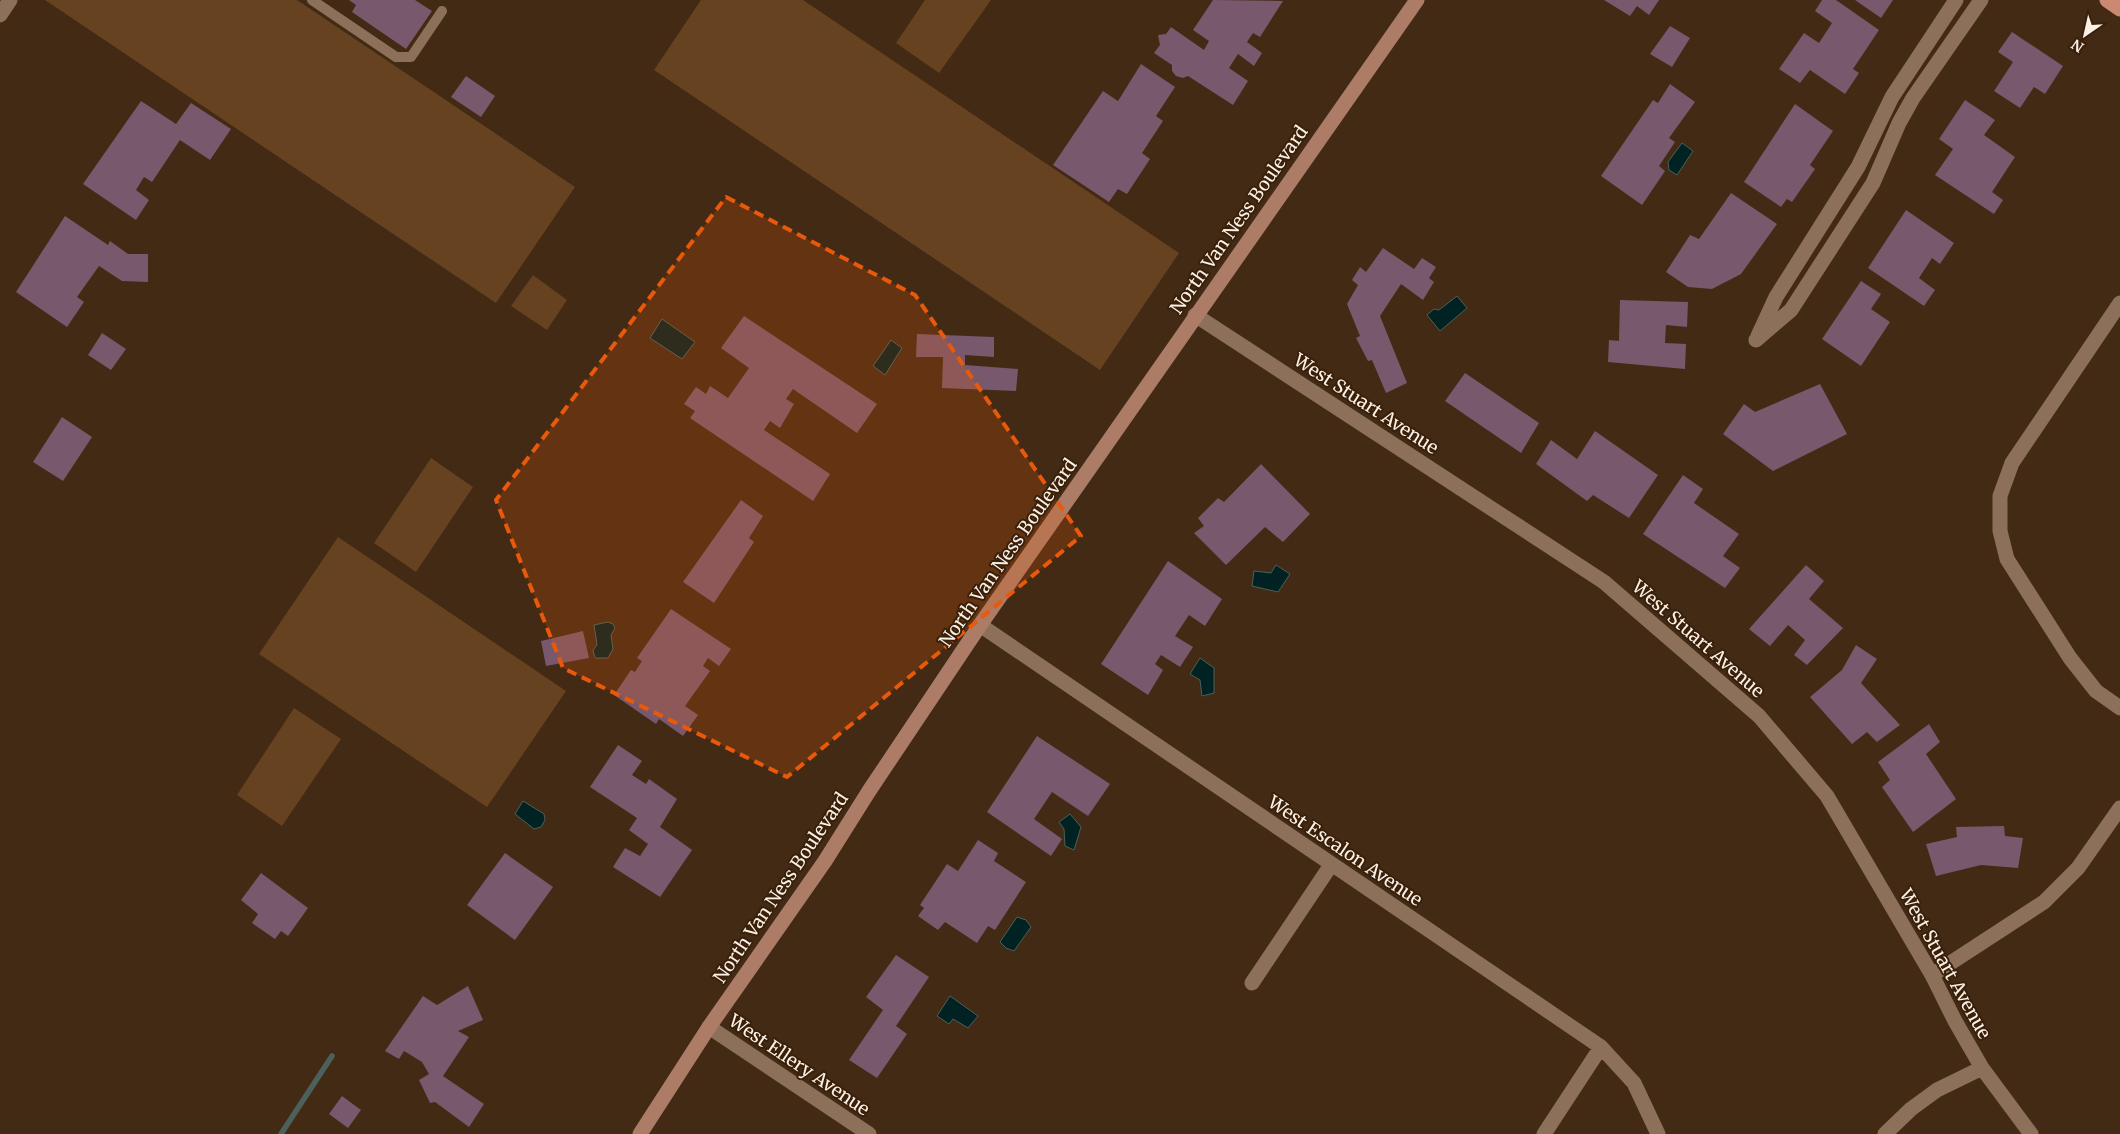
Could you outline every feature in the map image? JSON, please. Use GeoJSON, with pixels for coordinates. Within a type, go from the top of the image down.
{"type":"FeatureCollection","features":[{"type":"Feature","properties":{"kind":"main road"},"geometry":{"type":"LineString","coordinates":[[2107,0],[2120,9]]}},
{"type":"Feature","properties":{"kind":"street"},"geometry":{"type":"LineString","coordinates":[[0,15],[10,0]]}},
{"type":"Feature","properties":{"kind":"street","name":"North Van Ness Boulevard"},"geometry":{"type":"LineString","coordinates":[[640,1134],[709,1027],[825,861],[868,791],[980,625],[1417,0]]}},
{"type":"Feature","properties":{"kind":"street"},"geometry":{"type":"LineString","coordinates":[[1956,0],[1892,97],[1858,167],[1776,297],[1756,340],[1791,310],[1875,177],[1899,123],[1928,76],[1981,0]]}},
{"type":"Feature","properties":{"kind":"street"},"geometry":{"type":"LineString","coordinates":[[1914,64],[1928,76]]}},
{"type":"Feature","properties":{"kind":"street"},"geometry":{"type":"LineString","coordinates":[[1858,167],[1875,177]]}},
{"type":"Feature","properties":{"kind":"street"},"geometry":{"type":"LineString","coordinates":[[1802,255],[1819,266]]}},
{"type":"Feature","properties":{"kind":"street"},"geometry":{"type":"LineString","coordinates":[[2120,302],[2012,463],[2000,496],[2000,531],[2007,559],[2070,658],[2096,691],[2120,708]]}},
{"type":"Feature","properties":{"kind":"street","name":"West Stuart Avenue"},"geometry":{"type":"LineString","coordinates":[[1195,315],[1604,582],[1759,716],[1827,796],[1932,974],[1982,1068],[2031,1134]]}},
{"type":"Feature","properties":{"kind":"street","name":"West Escalon Avenue"},"geometry":{"type":"LineString","coordinates":[[980,625],[1601,1047],[1634,1083],[1658,1134]]}},
{"type":"Feature","properties":{"kind":"street"},"geometry":{"type":"LineString","coordinates":[[1932,974],[2044,902],[2078,868],[2120,808]]}},
{"type":"Feature","properties":{"kind":"street"},"geometry":{"type":"LineString","coordinates":[[1252,984],[1331,865]]}},
{"type":"Feature","properties":{"kind":"street","name":"West Ellery Avenue"},"geometry":{"type":"LineString","coordinates":[[709,1027],[869,1134]]}},
{"type":"Feature","properties":{"kind":"street"},"geometry":{"type":"LineString","coordinates":[[1544,1134],[1601,1047]]}},
{"type":"Feature","properties":{"kind":"street"},"geometry":{"type":"LineString","coordinates":[[1885,1134],[1910,1109],[1937,1090],[1982,1068]]}},
{"type":"Feature","properties":{"kind":"lane"},"geometry":{"type":"LineString","coordinates":[[312,0],[396,57],[411,57],[442,10]]}},
{"type":"Feature","properties":{"kind":"highlighted area"},"geometry":{"type":"Polygon","coordinates":[[[726,197],[915,295],[1081,536],[787,777],[563,668],[496,500],[726,197]]]}},
{"type":"Feature","properties":{"kind":"shaded area"},"geometry":{"type":"Polygon","coordinates":[[[45,0],[297,0],[575,187],[496,303],[45,0]]]}},
{"type":"Feature","properties":{"kind":"shaded area"},"geometry":{"type":"Polygon","coordinates":[[[701,0],[803,0],[1179,253],[1100,370],[654,70],[701,0]]]}},
{"type":"Feature","properties":{"kind":"shaded area"},"geometry":{"type":"Polygon","coordinates":[[[925,0],[991,0],[939,73],[896,43],[925,0]]]}},
{"type":"Feature","properties":{"kind":"shaded area"},"geometry":{"type":"Polygon","coordinates":[[[533,275],[567,300],[547,330],[511,306],[533,275]]]}},
{"type":"Feature","properties":{"kind":"shaded area"},"geometry":{"type":"Polygon","coordinates":[[[431,458],[473,487],[416,572],[374,543],[431,458]]]}},
{"type":"Feature","properties":{"kind":"shaded area"},"geometry":{"type":"Polygon","coordinates":[[[338,537],[566,691],[487,807],[259,654],[338,537]]]}},
{"type":"Feature","properties":{"kind":"shaded area"},"geometry":{"type":"Polygon","coordinates":[[[294,708],[341,739],[282,826],[237,795],[294,708]]]}},
{"type":"Feature","properties":{"kind":"water"},"geometry":{"type":"Polygon","coordinates":[[[1682,143],[1693,151],[1677,175],[1669,170],[1668,162],[1682,143]]]}},
{"type":"Feature","properties":{"kind":"water"},"geometry":{"type":"Polygon","coordinates":[[[1457,296],[1467,308],[1440,331],[1427,315],[1434,309],[1439,310],[1457,296]]]}},
{"type":"Feature","properties":{"kind":"water"},"geometry":{"type":"Polygon","coordinates":[[[662,319],[695,342],[682,359],[650,338],[662,319]]]}},
{"type":"Feature","properties":{"kind":"water"},"geometry":{"type":"Polygon","coordinates":[[[891,340],[902,348],[885,375],[873,366],[891,340]]]}},
{"type":"Feature","properties":{"kind":"water"},"geometry":{"type":"Polygon","coordinates":[[[1276,565],[1290,574],[1278,592],[1252,586],[1254,571],[1271,573],[1276,565]]]}},
{"type":"Feature","properties":{"kind":"water"},"geometry":{"type":"Polygon","coordinates":[[[608,622],[613,624],[615,628],[611,635],[613,649],[608,658],[595,658],[593,650],[597,645],[594,625],[608,622]]]}},
{"type":"Feature","properties":{"kind":"water"},"geometry":{"type":"Polygon","coordinates":[[[1200,658],[1214,668],[1214,693],[1202,696],[1200,680],[1190,674],[1200,658]]]}},
{"type":"Feature","properties":{"kind":"water"},"geometry":{"type":"Polygon","coordinates":[[[523,801],[544,814],[545,820],[541,827],[534,829],[515,814],[523,801]]]}},
{"type":"Feature","properties":{"kind":"water"},"geometry":{"type":"Polygon","coordinates":[[[1070,814],[1081,827],[1074,850],[1065,846],[1064,829],[1059,822],[1070,814]]]}},
{"type":"Feature","properties":{"kind":"water"},"geometry":{"type":"Polygon","coordinates":[[[1017,917],[1026,920],[1031,927],[1014,951],[1006,948],[1000,942],[1017,917]]]}},
{"type":"Feature","properties":{"kind":"water"},"geometry":{"type":"Polygon","coordinates":[[[950,996],[978,1016],[968,1028],[953,1019],[949,1024],[937,1016],[950,996]]]}},
{"type":"Feature","properties":{"kind":"building"},"geometry":{"type":"Polygon","coordinates":[[[349,0],[415,0],[432,11],[406,49],[352,12],[356,5],[349,0]]]}},
{"type":"Feature","properties":{"kind":"building"},"geometry":{"type":"Polygon","coordinates":[[[1213,0],[1283,1],[1260,37],[1253,33],[1247,42],[1262,53],[1254,66],[1238,54],[1229,68],[1248,81],[1233,105],[1188,76],[1183,78],[1176,76],[1172,71],[1172,65],[1154,53],[1160,45],[1158,35],[1166,34],[1171,27],[1204,50],[1209,41],[1193,30],[1213,0]]]}},
{"type":"Feature","properties":{"kind":"building"},"geometry":{"type":"Polygon","coordinates":[[[1604,0],[1659,0],[1649,15],[1637,6],[1630,16],[1604,0]]]}},
{"type":"Feature","properties":{"kind":"building"},"geometry":{"type":"Polygon","coordinates":[[[1822,0],[1836,0],[1879,30],[1853,69],[1859,73],[1845,94],[1810,70],[1800,83],[1779,69],[1804,33],[1819,43],[1832,23],[1815,11],[1822,0]]]}},
{"type":"Feature","properties":{"kind":"building"},"geometry":{"type":"Polygon","coordinates":[[[1855,0],[1893,0],[1881,18],[1855,0]]]}},
{"type":"Feature","properties":{"kind":"building"},"geometry":{"type":"Polygon","coordinates":[[[1670,26],[1690,38],[1672,67],[1650,54],[1670,26]]]}},
{"type":"Feature","properties":{"kind":"building"},"geometry":{"type":"Polygon","coordinates":[[[2012,32],[2063,66],[2045,94],[2034,87],[2020,108],[1994,91],[2013,62],[1998,52],[2012,32]]]}},
{"type":"Feature","properties":{"kind":"building"},"geometry":{"type":"Polygon","coordinates":[[[1141,64],[1175,87],[1156,116],[1163,121],[1142,153],[1150,159],[1127,194],[1118,189],[1109,202],[1053,165],[1103,91],[1118,101],[1141,64]]]}},
{"type":"Feature","properties":{"kind":"building"},"geometry":{"type":"Polygon","coordinates":[[[466,76],[495,96],[481,117],[451,97],[466,76]]]}},
{"type":"Feature","properties":{"kind":"building"},"geometry":{"type":"Polygon","coordinates":[[[1670,84],[1695,102],[1669,138],[1675,142],[1659,166],[1665,171],[1642,205],[1601,176],[1653,100],[1658,103],[1670,84]]]}},
{"type":"Feature","properties":{"kind":"building"},"geometry":{"type":"Polygon","coordinates":[[[1965,100],[1995,120],[1984,135],[2015,157],[1992,192],[2003,200],[1994,214],[1935,175],[1953,149],[1939,139],[1965,100]]]}},
{"type":"Feature","properties":{"kind":"building"},"geometry":{"type":"Polygon","coordinates":[[[141,101],[176,124],[191,103],[231,129],[210,160],[180,140],[152,182],[144,177],[136,190],[149,200],[136,220],[83,184],[141,101]]]}},
{"type":"Feature","properties":{"kind":"building"},"geometry":{"type":"Polygon","coordinates":[[[1795,104],[1833,131],[1810,165],[1815,169],[1792,202],[1787,199],[1781,207],[1744,182],[1795,104]]]}},
{"type":"Feature","properties":{"kind":"building"},"geometry":{"type":"Polygon","coordinates":[[[1731,193],[1777,224],[1741,274],[1712,289],[1688,287],[1666,272],[1690,235],[1699,239],[1731,193]]]}},
{"type":"Feature","properties":{"kind":"building"},"geometry":{"type":"Polygon","coordinates":[[[1906,210],[1954,243],[1940,264],[1932,258],[1919,278],[1935,290],[1924,306],[1868,268],[1906,210]]]}},
{"type":"Feature","properties":{"kind":"building"},"geometry":{"type":"Polygon","coordinates":[[[65,216],[108,245],[110,241],[128,254],[148,254],[148,282],[122,281],[99,266],[77,297],[84,302],[67,327],[16,292],[65,216]]]}},
{"type":"Feature","properties":{"kind":"building"},"geometry":{"type":"Polygon","coordinates":[[[1383,248],[1414,269],[1422,258],[1436,267],[1429,278],[1434,282],[1423,300],[1401,284],[1380,316],[1407,383],[1386,393],[1372,360],[1368,361],[1356,338],[1360,336],[1347,304],[1358,285],[1352,280],[1360,267],[1366,272],[1383,248]]]}},
{"type":"Feature","properties":{"kind":"building"},"geometry":{"type":"Polygon","coordinates":[[[1861,281],[1881,294],[1871,309],[1890,322],[1861,366],[1822,339],[1861,281]]]}},
{"type":"Feature","properties":{"kind":"building"},"geometry":{"type":"Polygon","coordinates":[[[1620,300],[1688,302],[1687,327],[1666,325],[1665,343],[1686,344],[1685,369],[1608,362],[1609,340],[1619,341],[1620,300]]]}},
{"type":"Feature","properties":{"kind":"building"},"geometry":{"type":"Polygon","coordinates":[[[744,316],[877,404],[857,433],[793,389],[786,399],[794,404],[780,428],[770,421],[764,430],[830,474],[813,501],[690,418],[695,411],[684,404],[696,387],[706,394],[710,386],[728,398],[749,368],[721,348],[744,316]]]}},
{"type":"Feature","properties":{"kind":"building"},"geometry":{"type":"Polygon","coordinates":[[[102,333],[126,349],[111,370],[88,355],[102,333]]]}},
{"type":"Feature","properties":{"kind":"building"},"geometry":{"type":"Polygon","coordinates":[[[917,334],[994,337],[994,357],[965,355],[965,365],[1018,369],[1016,391],[942,388],[943,357],[916,357],[917,334]]]}},
{"type":"Feature","properties":{"kind":"building"},"geometry":{"type":"Polygon","coordinates":[[[1465,373],[1539,423],[1521,453],[1445,401],[1465,373]]]}},
{"type":"Feature","properties":{"kind":"building"},"geometry":{"type":"Polygon","coordinates":[[[1820,384],[1847,434],[1773,471],[1723,434],[1744,404],[1755,412],[1820,384]]]}},
{"type":"Feature","properties":{"kind":"building"},"geometry":{"type":"Polygon","coordinates":[[[62,417],[92,437],[63,481],[33,462],[62,417]]]}},
{"type":"Feature","properties":{"kind":"building"},"geometry":{"type":"Polygon","coordinates":[[[1595,431],[1658,475],[1629,518],[1593,495],[1587,501],[1536,464],[1551,440],[1577,459],[1595,431]]]}},
{"type":"Feature","properties":{"kind":"building"},"geometry":{"type":"Polygon","coordinates":[[[1261,464],[1310,514],[1283,542],[1265,527],[1226,565],[1194,533],[1204,526],[1198,518],[1218,498],[1224,502],[1261,464]]]}},
{"type":"Feature","properties":{"kind":"building"},"geometry":{"type":"Polygon","coordinates":[[[1683,475],[1703,489],[1694,503],[1739,534],[1723,556],[1740,568],[1725,588],[1643,534],[1683,475]]]}},
{"type":"Feature","properties":{"kind":"building"},"geometry":{"type":"Polygon","coordinates":[[[741,500],[763,516],[749,538],[754,542],[714,603],[683,582],[741,500]]]}},
{"type":"Feature","properties":{"kind":"building"},"geometry":{"type":"Polygon","coordinates":[[[1168,561],[1222,599],[1205,626],[1189,615],[1175,636],[1193,647],[1180,667],[1161,655],[1155,664],[1163,670],[1148,695],[1101,664],[1168,561]]]}},
{"type":"Feature","properties":{"kind":"building"},"geometry":{"type":"Polygon","coordinates":[[[1806,565],[1824,581],[1809,599],[1843,628],[1807,665],[1794,655],[1805,640],[1788,625],[1770,646],[1749,629],[1806,565]]]}},
{"type":"Feature","properties":{"kind":"building"},"geometry":{"type":"Polygon","coordinates":[[[671,609],[731,649],[719,666],[708,658],[703,666],[710,671],[685,706],[698,715],[683,736],[659,719],[656,724],[614,695],[631,670],[635,672],[642,661],[637,658],[671,609]]]}},
{"type":"Feature","properties":{"kind":"building"},"geometry":{"type":"Polygon","coordinates":[[[583,631],[589,658],[546,666],[541,641],[583,631]]]}},
{"type":"Feature","properties":{"kind":"building"},"geometry":{"type":"Polygon","coordinates":[[[1856,645],[1877,659],[1861,683],[1900,725],[1877,742],[1867,732],[1852,744],[1810,697],[1842,670],[1856,645]]]}},
{"type":"Feature","properties":{"kind":"building"},"geometry":{"type":"Polygon","coordinates":[[[1929,724],[1940,742],[1926,754],[1956,799],[1913,832],[1882,787],[1890,780],[1878,762],[1929,724]]]}},
{"type":"Feature","properties":{"kind":"building"},"geometry":{"type":"Polygon","coordinates":[[[1037,736],[1110,784],[1088,816],[1052,792],[1034,819],[1062,839],[1051,856],[987,812],[1037,736]]]}},
{"type":"Feature","properties":{"kind":"building"},"geometry":{"type":"Polygon","coordinates":[[[618,745],[642,761],[632,775],[646,784],[649,779],[677,799],[660,827],[692,850],[660,897],[613,867],[625,848],[640,856],[648,844],[629,830],[637,818],[590,787],[618,745]]]}},
{"type":"Feature","properties":{"kind":"building"},"geometry":{"type":"Polygon","coordinates":[[[2004,826],[2005,836],[2023,838],[2018,868],[1981,865],[1936,876],[1926,844],[1957,837],[1956,827],[2004,826]]]}},
{"type":"Feature","properties":{"kind":"building"},"geometry":{"type":"Polygon","coordinates":[[[978,840],[998,853],[994,861],[1026,882],[995,930],[988,926],[977,943],[945,922],[938,930],[918,916],[924,908],[920,905],[947,864],[958,871],[978,840]]]}},
{"type":"Feature","properties":{"kind":"building"},"geometry":{"type":"Polygon","coordinates":[[[505,853],[553,887],[515,940],[467,905],[505,853]]]}},
{"type":"Feature","properties":{"kind":"building"},"geometry":{"type":"Polygon","coordinates":[[[261,873],[308,908],[288,936],[281,931],[275,939],[252,923],[258,914],[241,900],[261,873]]]}},
{"type":"Feature","properties":{"kind":"building"},"geometry":{"type":"Polygon","coordinates":[[[896,955],[929,977],[896,1026],[907,1034],[877,1078],[849,1060],[883,1010],[866,997],[896,955]]]}},
{"type":"Feature","properties":{"kind":"building"},"geometry":{"type":"Polygon","coordinates":[[[468,986],[483,1020],[458,1031],[469,1037],[443,1076],[484,1104],[469,1127],[435,1102],[430,1103],[419,1080],[429,1074],[422,1062],[404,1051],[399,1059],[385,1051],[423,996],[437,1005],[468,986]]]}},
{"type":"Feature","properties":{"kind":"building"},"geometry":{"type":"Polygon","coordinates":[[[342,1096],[361,1110],[348,1128],[329,1114],[342,1096]]]}},
{"type":"Feature","properties":{"kind":"waterway"},"geometry":{"type":"LineString","coordinates":[[281,1134],[332,1056]]}}]}
